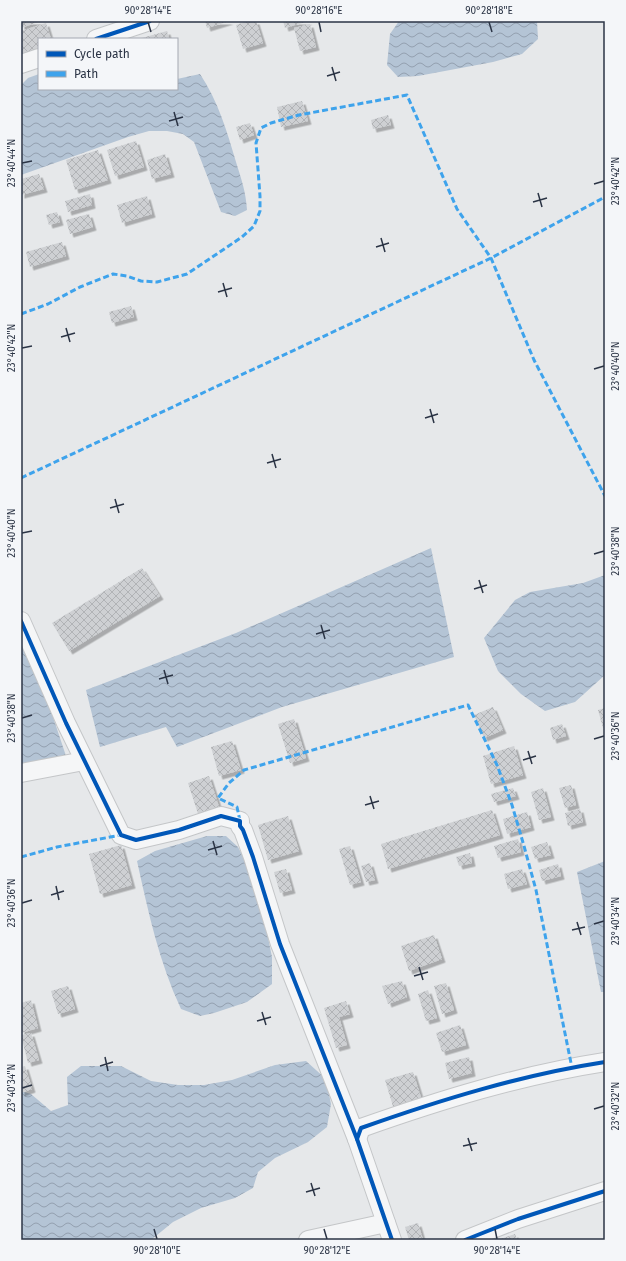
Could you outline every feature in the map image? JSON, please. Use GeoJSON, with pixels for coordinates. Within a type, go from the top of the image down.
{"type":"FeatureCollection","features":[{"type":"Feature","properties":{"kind":"street"},"geometry":{"type":"LineString","coordinates":[[99,38],[150,21]]}},
{"type":"Feature","properties":{"kind":"street"},"geometry":{"type":"LineString","coordinates":[[21,64],[38,58]]}},
{"type":"Feature","properties":{"kind":"street"},"geometry":{"type":"LineString","coordinates":[[21,621],[84,761],[121,835],[136,840],[184,828],[221,816],[240,821],[240,826],[244,830],[280,944],[357,1139],[392,1240]]}},
{"type":"Feature","properties":{"kind":"street"},"geometry":{"type":"LineString","coordinates":[[21,773],[84,761]]}},
{"type":"Feature","properties":{"kind":"street"},"geometry":{"type":"LineString","coordinates":[[357,1139],[360,1128],[408,1112],[510,1081],[605,1062]]}},
{"type":"Feature","properties":{"kind":"street"},"geometry":{"type":"LineString","coordinates":[[465,1240],[518,1219],[605,1191]]}},
{"type":"Feature","properties":{"kind":"street"},"geometry":{"type":"LineString","coordinates":[[308,1240],[386,1222]]}},
{"type":"Feature","properties":{"kind":"water"},"geometry":{"type":"Polygon","coordinates":[[[399,21],[537,21],[538,39],[522,54],[493,62],[418,76],[398,77],[387,65],[390,34],[399,21]]]}},
{"type":"Feature","properties":{"kind":"water"},"geometry":{"type":"Polygon","coordinates":[[[38,74],[38,90],[178,90],[178,79],[200,74],[212,95],[225,128],[243,185],[247,210],[235,216],[221,212],[194,142],[183,134],[167,131],[149,131],[128,137],[21,175],[23,140],[21,137],[21,85],[28,78],[38,74]]]}},
{"type":"Feature","properties":{"kind":"water"},"geometry":{"type":"Polygon","coordinates":[[[431,548],[454,657],[282,707],[177,747],[166,727],[100,747],[86,690],[236,633],[431,548]]]}},
{"type":"Feature","properties":{"kind":"water"},"geometry":{"type":"Polygon","coordinates":[[[605,575],[605,675],[575,702],[545,711],[521,694],[498,671],[484,638],[515,600],[530,592],[583,583],[605,575]]]}},
{"type":"Feature","properties":{"kind":"water"},"geometry":{"type":"Polygon","coordinates":[[[21,642],[49,705],[68,762],[21,770],[21,642]]]}},
{"type":"Feature","properties":{"kind":"water"},"geometry":{"type":"Polygon","coordinates":[[[207,836],[226,836],[238,847],[250,870],[264,918],[272,957],[272,984],[247,1002],[200,1016],[181,1009],[173,991],[160,955],[145,899],[137,861],[155,851],[207,836]]]}},
{"type":"Feature","properties":{"kind":"water"},"geometry":{"type":"Polygon","coordinates":[[[605,861],[605,992],[601,992],[577,872],[605,861]]]}},
{"type":"Feature","properties":{"kind":"water"},"geometry":{"type":"Polygon","coordinates":[[[306,1061],[326,1079],[331,1104],[327,1127],[308,1142],[275,1158],[258,1172],[253,1188],[235,1198],[201,1208],[173,1222],[151,1240],[21,1240],[21,1091],[31,1094],[51,1111],[68,1105],[67,1077],[81,1066],[121,1066],[151,1081],[178,1085],[204,1085],[232,1080],[275,1065],[306,1061]]]}},
{"type":"Feature","properties":{"kind":"building"},"geometry":{"type":"Polygon","coordinates":[[[21,21],[41,21],[21,28],[21,21]]]}},
{"type":"Feature","properties":{"kind":"building"},"geometry":{"type":"Polygon","coordinates":[[[205,21],[230,21],[207,28],[205,21]]]}},
{"type":"Feature","properties":{"kind":"building"},"geometry":{"type":"Polygon","coordinates":[[[248,21],[256,21],[263,43],[243,49],[236,25],[248,21]]]}},
{"type":"Feature","properties":{"kind":"building"},"geometry":{"type":"Polygon","coordinates":[[[283,21],[309,21],[285,28],[283,21]]]}},
{"type":"Feature","properties":{"kind":"building"},"geometry":{"type":"Polygon","coordinates":[[[46,23],[51,38],[38,38],[38,53],[21,59],[21,31],[46,23]]]}},
{"type":"Feature","properties":{"kind":"building"},"geometry":{"type":"Polygon","coordinates":[[[310,24],[316,47],[300,51],[294,28],[310,24]]]}},
{"type":"Feature","properties":{"kind":"building"},"geometry":{"type":"Polygon","coordinates":[[[167,31],[169,38],[142,38],[167,31]]]}},
{"type":"Feature","properties":{"kind":"building"},"geometry":{"type":"Polygon","coordinates":[[[302,101],[308,121],[281,127],[277,107],[302,101]]]}},
{"type":"Feature","properties":{"kind":"building"},"geometry":{"type":"Polygon","coordinates":[[[388,115],[391,125],[373,129],[371,120],[388,115]]]}},
{"type":"Feature","properties":{"kind":"building"},"geometry":{"type":"Polygon","coordinates":[[[250,123],[254,135],[240,140],[236,127],[250,123]]]}},
{"type":"Feature","properties":{"kind":"building"},"geometry":{"type":"Polygon","coordinates":[[[136,141],[144,167],[115,176],[107,150],[136,141]]]}},
{"type":"Feature","properties":{"kind":"building"},"geometry":{"type":"Polygon","coordinates":[[[98,150],[108,180],[75,190],[66,160],[98,150]]]}},
{"type":"Feature","properties":{"kind":"building"},"geometry":{"type":"Polygon","coordinates":[[[165,154],[171,174],[152,179],[147,160],[165,154]]]}},
{"type":"Feature","properties":{"kind":"building"},"geometry":{"type":"Polygon","coordinates":[[[39,174],[44,189],[21,195],[21,179],[39,174]]]}},
{"type":"Feature","properties":{"kind":"building"},"geometry":{"type":"Polygon","coordinates":[[[90,194],[92,205],[68,212],[65,201],[90,194]]]}},
{"type":"Feature","properties":{"kind":"building"},"geometry":{"type":"Polygon","coordinates":[[[147,196],[152,214],[122,223],[117,205],[147,196]]]}},
{"type":"Feature","properties":{"kind":"building"},"geometry":{"type":"Polygon","coordinates":[[[57,212],[60,222],[49,225],[46,215],[57,212]]]}},
{"type":"Feature","properties":{"kind":"building"},"geometry":{"type":"Polygon","coordinates":[[[89,214],[93,227],[70,234],[66,220],[89,214]]]}},
{"type":"Feature","properties":{"kind":"building"},"geometry":{"type":"Polygon","coordinates":[[[62,242],[66,256],[30,267],[26,252],[62,242]]]}},
{"type":"Feature","properties":{"kind":"building"},"geometry":{"type":"Polygon","coordinates":[[[131,306],[134,317],[112,323],[109,312],[131,306]]]}},
{"type":"Feature","properties":{"kind":"building"},"geometry":{"type":"Polygon","coordinates":[[[142,568],[160,596],[69,651],[52,623],[142,568]]]}},
{"type":"Feature","properties":{"kind":"building"},"geometry":{"type":"Polygon","coordinates":[[[493,707],[503,730],[484,738],[474,715],[493,707]]]}},
{"type":"Feature","properties":{"kind":"building"},"geometry":{"type":"Polygon","coordinates":[[[605,708],[605,727],[603,728],[598,710],[605,708]]]}},
{"type":"Feature","properties":{"kind":"building"},"geometry":{"type":"Polygon","coordinates":[[[294,719],[306,758],[290,763],[278,724],[294,719]]]}},
{"type":"Feature","properties":{"kind":"building"},"geometry":{"type":"Polygon","coordinates":[[[562,724],[566,736],[553,740],[550,728],[562,724]]]}},
{"type":"Feature","properties":{"kind":"building"},"geometry":{"type":"Polygon","coordinates":[[[232,741],[241,770],[219,776],[211,747],[232,741]]]}},
{"type":"Feature","properties":{"kind":"building"},"geometry":{"type":"Polygon","coordinates":[[[514,746],[523,775],[491,784],[483,756],[514,746]]]}},
{"type":"Feature","properties":{"kind":"building"},"geometry":{"type":"Polygon","coordinates":[[[209,776],[221,813],[200,820],[188,783],[209,776]]]}},
{"type":"Feature","properties":{"kind":"building"},"geometry":{"type":"Polygon","coordinates":[[[571,785],[576,805],[565,808],[559,788],[571,785]]]}},
{"type":"Feature","properties":{"kind":"building"},"geometry":{"type":"Polygon","coordinates":[[[513,788],[516,796],[494,802],[491,794],[513,788]]]}},
{"type":"Feature","properties":{"kind":"building"},"geometry":{"type":"Polygon","coordinates":[[[543,788],[551,817],[539,820],[531,792],[543,788]]]}},
{"type":"Feature","properties":{"kind":"building"},"geometry":{"type":"Polygon","coordinates":[[[580,809],[583,822],[568,826],[565,813],[580,809]]]}},
{"type":"Feature","properties":{"kind":"building"},"geometry":{"type":"Polygon","coordinates":[[[492,810],[500,835],[388,869],[381,844],[492,810]]]}},
{"type":"Feature","properties":{"kind":"building"},"geometry":{"type":"Polygon","coordinates":[[[527,812],[531,827],[507,834],[503,819],[527,812]]]}},
{"type":"Feature","properties":{"kind":"building"},"geometry":{"type":"Polygon","coordinates":[[[288,816],[299,851],[268,860],[258,825],[288,816]]]}},
{"type":"Feature","properties":{"kind":"building"},"geometry":{"type":"Polygon","coordinates":[[[518,839],[521,852],[498,858],[494,846],[518,839]]]}},
{"type":"Feature","properties":{"kind":"building"},"geometry":{"type":"Polygon","coordinates":[[[547,842],[551,855],[535,859],[531,847],[547,842]]]}},
{"type":"Feature","properties":{"kind":"building"},"geometry":{"type":"Polygon","coordinates":[[[121,845],[132,885],[100,894],[89,854],[121,845]]]}},
{"type":"Feature","properties":{"kind":"building"},"geometry":{"type":"Polygon","coordinates":[[[350,846],[361,882],[350,885],[339,849],[350,846]]]}},
{"type":"Feature","properties":{"kind":"building"},"geometry":{"type":"Polygon","coordinates":[[[470,853],[472,863],[459,866],[456,857],[470,853]]]}},
{"type":"Feature","properties":{"kind":"building"},"geometry":{"type":"Polygon","coordinates":[[[370,863],[375,880],[366,882],[361,866],[370,863]]]}},
{"type":"Feature","properties":{"kind":"building"},"geometry":{"type":"Polygon","coordinates":[[[558,864],[561,876],[542,881],[539,870],[558,864]]]}},
{"type":"Feature","properties":{"kind":"building"},"geometry":{"type":"Polygon","coordinates":[[[286,869],[292,890],[280,893],[274,872],[286,869]]]}},
{"type":"Feature","properties":{"kind":"building"},"geometry":{"type":"Polygon","coordinates":[[[522,869],[527,884],[508,889],[504,874],[522,869]]]}},
{"type":"Feature","properties":{"kind":"building"},"geometry":{"type":"Polygon","coordinates":[[[434,935],[442,959],[409,971],[401,946],[434,935]]]}},
{"type":"Feature","properties":{"kind":"building"},"geometry":{"type":"Polygon","coordinates":[[[402,981],[407,997],[388,1004],[382,986],[402,981]]]}},
{"type":"Feature","properties":{"kind":"building"},"geometry":{"type":"Polygon","coordinates":[[[446,983],[454,1010],[442,1014],[434,986],[446,983]]]}},
{"type":"Feature","properties":{"kind":"building"},"geometry":{"type":"Polygon","coordinates":[[[68,986],[75,1009],[58,1014],[51,991],[68,986]]]}},
{"type":"Feature","properties":{"kind":"building"},"geometry":{"type":"Polygon","coordinates":[[[428,990],[437,1018],[426,1021],[418,994],[428,990]]]}},
{"type":"Feature","properties":{"kind":"building"},"geometry":{"type":"Polygon","coordinates":[[[31,1000],[38,1028],[21,1033],[21,1003],[31,1000]]]}},
{"type":"Feature","properties":{"kind":"building"},"geometry":{"type":"Polygon","coordinates":[[[346,1001],[350,1014],[339,1017],[347,1045],[336,1048],[324,1008],[346,1001]]]}},
{"type":"Feature","properties":{"kind":"building"},"geometry":{"type":"Polygon","coordinates":[[[460,1025],[466,1045],[442,1052],[436,1033],[460,1025]]]}},
{"type":"Feature","properties":{"kind":"building"},"geometry":{"type":"Polygon","coordinates":[[[31,1033],[39,1060],[28,1063],[21,1035],[31,1033]]]}},
{"type":"Feature","properties":{"kind":"building"},"geometry":{"type":"Polygon","coordinates":[[[469,1057],[472,1073],[449,1079],[445,1063],[469,1057]]]}},
{"type":"Feature","properties":{"kind":"building"},"geometry":{"type":"Polygon","coordinates":[[[25,1066],[32,1089],[21,1093],[21,1067],[25,1066]]]}},
{"type":"Feature","properties":{"kind":"building"},"geometry":{"type":"Polygon","coordinates":[[[413,1072],[423,1104],[395,1113],[385,1080],[413,1072]]]}},
{"type":"Feature","properties":{"kind":"building"},"geometry":{"type":"Polygon","coordinates":[[[418,1223],[423,1240],[409,1240],[405,1227],[418,1223]]]}},
{"type":"Feature","properties":{"kind":"building"},"geometry":{"type":"Polygon","coordinates":[[[515,1234],[517,1240],[497,1240],[515,1234]]]}},
{"type":"Feature","properties":{"kind":"marked path"},"geometry":{"type":"LineString","coordinates":[[21,314],[48,304],[80,287],[113,274],[127,276],[141,281],[157,282],[187,274],[242,237],[254,226],[260,211],[256,143],[261,128],[271,123],[299,115],[407,95],[457,209],[491,258],[534,360],[605,496]]}},
{"type":"Feature","properties":{"kind":"marked path"},"geometry":{"type":"LineString","coordinates":[[21,478],[491,258],[605,197]]}},
{"type":"Feature","properties":{"kind":"marked path"},"geometry":{"type":"LineString","coordinates":[[240,821],[237,807],[218,798],[229,783],[244,770],[468,705],[497,765],[512,805],[524,846],[536,890],[572,1068]]}},
{"type":"Feature","properties":{"kind":"marked path"},"geometry":{"type":"LineString","coordinates":[[21,857],[57,847],[121,835]]}},
{"type":"Feature","properties":{"kind":"cycle path"},"geometry":{"type":"LineString","coordinates":[[99,38],[150,21]]}},
{"type":"Feature","properties":{"kind":"cycle path"},"geometry":{"type":"LineString","coordinates":[[21,621],[66,723],[121,835],[136,840],[179,830],[221,816],[240,821],[240,826],[243,830],[253,857],[280,944],[357,1139],[392,1240]]}},
{"type":"Feature","properties":{"kind":"cycle path"},"geometry":{"type":"LineString","coordinates":[[357,1139],[361,1128],[451,1098],[512,1081],[574,1067],[605,1062]]}},
{"type":"Feature","properties":{"kind":"cycle path"},"geometry":{"type":"LineString","coordinates":[[465,1240],[518,1219],[605,1191]]}}]}
